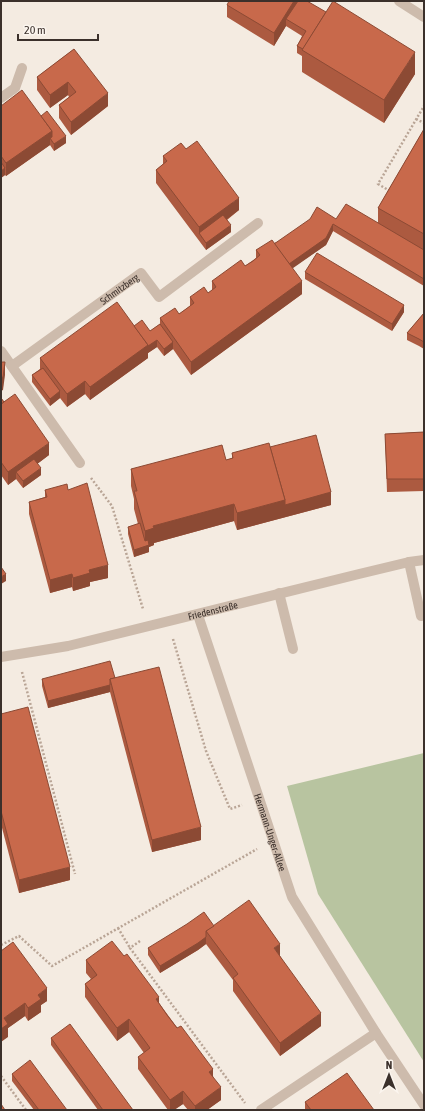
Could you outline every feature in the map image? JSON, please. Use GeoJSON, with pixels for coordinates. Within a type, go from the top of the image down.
{"type":"FeatureCollection","features":[{"type":"Feature","properties":{"kind":"street"},"geometry":{"type":"LineString","coordinates":[[399,1],[424,16]]}},
{"type":"Feature","properties":{"kind":"street"},"geometry":{"type":"LineString","coordinates":[[1,98],[15,88],[22,68]]}},
{"type":"Feature","properties":{"kind":"street","name":"Schmitzberg"},"geometry":{"type":"LineString","coordinates":[[12,366],[141,273],[159,296],[258,223]]}},
{"type":"Feature","properties":{"kind":"street"},"geometry":{"type":"LineString","coordinates":[[1,351],[80,463]]}},
{"type":"Feature","properties":{"kind":"street","name":"Friedenstraße"},"geometry":{"type":"LineString","coordinates":[[1,657],[68,646],[198,615],[279,593],[409,562],[424,560]]}},
{"type":"Feature","properties":{"kind":"street"},"geometry":{"type":"LineString","coordinates":[[409,562],[421,616]]}},
{"type":"Feature","properties":{"kind":"street"},"geometry":{"type":"LineString","coordinates":[[279,593],[293,649]]}},
{"type":"Feature","properties":{"kind":"street","name":"Hermann-Unger-Allee"},"geometry":{"type":"LineString","coordinates":[[198,615],[292,897],[376,1034],[424,1105]]}},
{"type":"Feature","properties":{"kind":"street"},"geometry":{"type":"LineString","coordinates":[[261,1110],[376,1034]]}},
{"type":"Feature","properties":{"kind":"path"},"geometry":{"type":"LineString","coordinates":[[393,193],[378,184],[424,106]]}},
{"type":"Feature","properties":{"kind":"path"},"geometry":{"type":"LineString","coordinates":[[416,119],[424,123]]}},
{"type":"Feature","properties":{"kind":"path"},"geometry":{"type":"LineString","coordinates":[[80,463],[112,506],[148,627]]}},
{"type":"Feature","properties":{"kind":"path"},"geometry":{"type":"LineString","coordinates":[[168,622],[206,751],[230,809],[260,800]]}},
{"type":"Feature","properties":{"kind":"path"},"geometry":{"type":"LineString","coordinates":[[17,655],[75,874]]}},
{"type":"Feature","properties":{"kind":"path"},"geometry":{"type":"LineString","coordinates":[[1,945],[19,936],[52,966],[260,847],[274,842]]}},
{"type":"Feature","properties":{"kind":"path"},"geometry":{"type":"LineString","coordinates":[[118,928],[130,948],[245,1104]]}},
{"type":"Feature","properties":{"kind":"path"},"geometry":{"type":"LineString","coordinates":[[130,948],[140,941]]}},
{"type":"Feature","properties":{"kind":"path"},"geometry":{"type":"LineString","coordinates":[[1,1076],[26,1110]]}},
{"type":"Feature","properties":{"kind":"green space"},"geometry":{"type":"Polygon","coordinates":[[[424,753],[424,1062],[318,894],[287,786],[424,753]]]}},
{"type":"Feature","properties":{"kind":"building"},"geometry":{"type":"Polygon","coordinates":[[[229,1],[294,1],[274,33],[227,5],[229,1]]]}},
{"type":"Feature","properties":{"kind":"building"},"geometry":{"type":"Polygon","coordinates":[[[298,1],[307,1],[326,12],[303,49],[297,46],[306,31],[286,19],[298,1]]]}},
{"type":"Feature","properties":{"kind":"building"},"geometry":{"type":"Polygon","coordinates":[[[333,1],[415,52],[384,100],[302,50],[333,1]]]}},
{"type":"Feature","properties":{"kind":"building"},"geometry":{"type":"Polygon","coordinates":[[[74,49],[108,93],[71,122],[59,105],[76,92],[68,82],[50,95],[37,77],[74,49]]]}},
{"type":"Feature","properties":{"kind":"building"},"geometry":{"type":"Polygon","coordinates":[[[22,90],[52,131],[6,163],[1,156],[1,106],[22,90]]]}},
{"type":"Feature","properties":{"kind":"building"},"geometry":{"type":"Polygon","coordinates":[[[47,111],[66,136],[54,144],[50,138],[52,137],[52,131],[41,116],[47,111]]]}},
{"type":"Feature","properties":{"kind":"building"},"geometry":{"type":"Polygon","coordinates":[[[424,129],[424,234],[378,208],[424,129]]]}},
{"type":"Feature","properties":{"kind":"building"},"geometry":{"type":"Polygon","coordinates":[[[197,141],[239,198],[199,227],[156,170],[167,161],[163,156],[181,143],[186,149],[197,141]]]}},
{"type":"Feature","properties":{"kind":"building"},"geometry":{"type":"Polygon","coordinates":[[[1,162],[5,168],[1,171],[1,162]]]}},
{"type":"Feature","properties":{"kind":"building"},"geometry":{"type":"Polygon","coordinates":[[[346,204],[424,250],[424,279],[333,224],[326,238],[289,264],[274,244],[310,219],[317,207],[336,219],[346,204]]]}},
{"type":"Feature","properties":{"kind":"building"},"geometry":{"type":"Polygon","coordinates":[[[223,215],[231,225],[206,243],[199,233],[223,215]]]}},
{"type":"Feature","properties":{"kind":"building"},"geometry":{"type":"Polygon","coordinates":[[[272,240],[302,281],[191,362],[160,318],[175,308],[179,314],[194,303],[190,297],[204,287],[208,293],[216,287],[212,281],[241,260],[245,266],[253,261],[260,255],[256,250],[272,240]]]}},
{"type":"Feature","properties":{"kind":"building"},"geometry":{"type":"Polygon","coordinates":[[[317,253],[404,305],[392,324],[305,272],[317,253]]]}},
{"type":"Feature","properties":{"kind":"building"},"geometry":{"type":"Polygon","coordinates":[[[117,302],[148,345],[90,387],[85,381],[67,394],[40,358],[117,302]]]}},
{"type":"Feature","properties":{"kind":"building"},"geometry":{"type":"Polygon","coordinates":[[[424,313],[424,342],[407,333],[424,313]]]}},
{"type":"Feature","properties":{"kind":"building"},"geometry":{"type":"Polygon","coordinates":[[[142,320],[150,331],[160,324],[173,342],[164,349],[157,340],[148,346],[134,326],[142,320]]]}},
{"type":"Feature","properties":{"kind":"building"},"geometry":{"type":"Polygon","coordinates":[[[1,362],[5,362],[3,377],[1,378],[1,362]]]}},
{"type":"Feature","properties":{"kind":"building"},"geometry":{"type":"Polygon","coordinates":[[[43,368],[60,391],[50,399],[32,375],[43,368]]]}},
{"type":"Feature","properties":{"kind":"building"},"geometry":{"type":"Polygon","coordinates":[[[15,394],[49,443],[8,472],[1,462],[1,404],[15,394]]]}},
{"type":"Feature","properties":{"kind":"building"},"geometry":{"type":"Polygon","coordinates":[[[424,432],[424,479],[387,479],[385,434],[424,432]]]}},
{"type":"Feature","properties":{"kind":"building"},"geometry":{"type":"Polygon","coordinates":[[[316,435],[331,492],[285,505],[285,500],[270,447],[316,435]]]}},
{"type":"Feature","properties":{"kind":"building"},"geometry":{"type":"Polygon","coordinates":[[[269,443],[285,500],[237,513],[234,504],[153,526],[154,528],[145,531],[134,491],[137,491],[131,469],[222,445],[226,460],[233,458],[232,453],[269,443]]]}},
{"type":"Feature","properties":{"kind":"building"},"geometry":{"type":"Polygon","coordinates":[[[34,459],[41,468],[23,481],[16,472],[34,459]]]}},
{"type":"Feature","properties":{"kind":"building"},"geometry":{"type":"Polygon","coordinates":[[[87,483],[108,565],[89,570],[90,573],[73,578],[72,574],[50,580],[29,502],[47,497],[45,490],[67,484],[68,490],[87,483]]]}},
{"type":"Feature","properties":{"kind":"building"},"geometry":{"type":"Polygon","coordinates":[[[140,523],[145,541],[148,540],[149,545],[134,550],[128,527],[140,523]]]}},
{"type":"Feature","properties":{"kind":"building"},"geometry":{"type":"Polygon","coordinates":[[[1,567],[6,574],[1,577],[1,567]]]}},
{"type":"Feature","properties":{"kind":"building"},"geometry":{"type":"Polygon","coordinates":[[[110,661],[115,678],[110,679],[110,685],[48,701],[42,679],[110,661]]]}},
{"type":"Feature","properties":{"kind":"building"},"geometry":{"type":"Polygon","coordinates":[[[159,667],[201,827],[152,840],[110,679],[159,667]]]}},
{"type":"Feature","properties":{"kind":"building"},"geometry":{"type":"Polygon","coordinates":[[[28,707],[70,867],[19,880],[1,811],[1,714],[28,707]]]}},
{"type":"Feature","properties":{"kind":"building"},"geometry":{"type":"Polygon","coordinates":[[[249,900],[280,944],[274,948],[321,1013],[280,1043],[233,978],[238,974],[206,931],[249,900]]]}},
{"type":"Feature","properties":{"kind":"building"},"geometry":{"type":"Polygon","coordinates":[[[204,912],[214,926],[206,931],[206,937],[160,966],[148,948],[204,912]]]}},
{"type":"Feature","properties":{"kind":"building"},"geometry":{"type":"Polygon","coordinates":[[[112,941],[124,956],[127,954],[159,997],[156,999],[167,1015],[177,1028],[181,1026],[213,1069],[209,1072],[221,1087],[195,1106],[183,1091],[170,1100],[138,1057],[150,1048],[129,1019],[117,1028],[85,984],[97,975],[86,960],[112,941]]]}},
{"type":"Feature","properties":{"kind":"building"},"geometry":{"type":"Polygon","coordinates":[[[13,942],[47,988],[38,995],[41,999],[28,1008],[25,1003],[4,1018],[8,1024],[1,1029],[1,951],[13,942]]]}},
{"type":"Feature","properties":{"kind":"building"},"geometry":{"type":"Polygon","coordinates":[[[70,1024],[133,1110],[103,1110],[51,1038],[70,1024]]]}},
{"type":"Feature","properties":{"kind":"building"},"geometry":{"type":"Polygon","coordinates":[[[30,1060],[67,1110],[39,1110],[12,1074],[30,1060]]]}},
{"type":"Feature","properties":{"kind":"building"},"geometry":{"type":"Polygon","coordinates":[[[347,1073],[374,1110],[311,1110],[305,1102],[347,1073]]]}},
{"type":"Feature","properties":{"kind":"building"},"geometry":{"type":"Polygon","coordinates":[[[1,1104],[5,1110],[1,1110],[1,1104]]]}}]}
